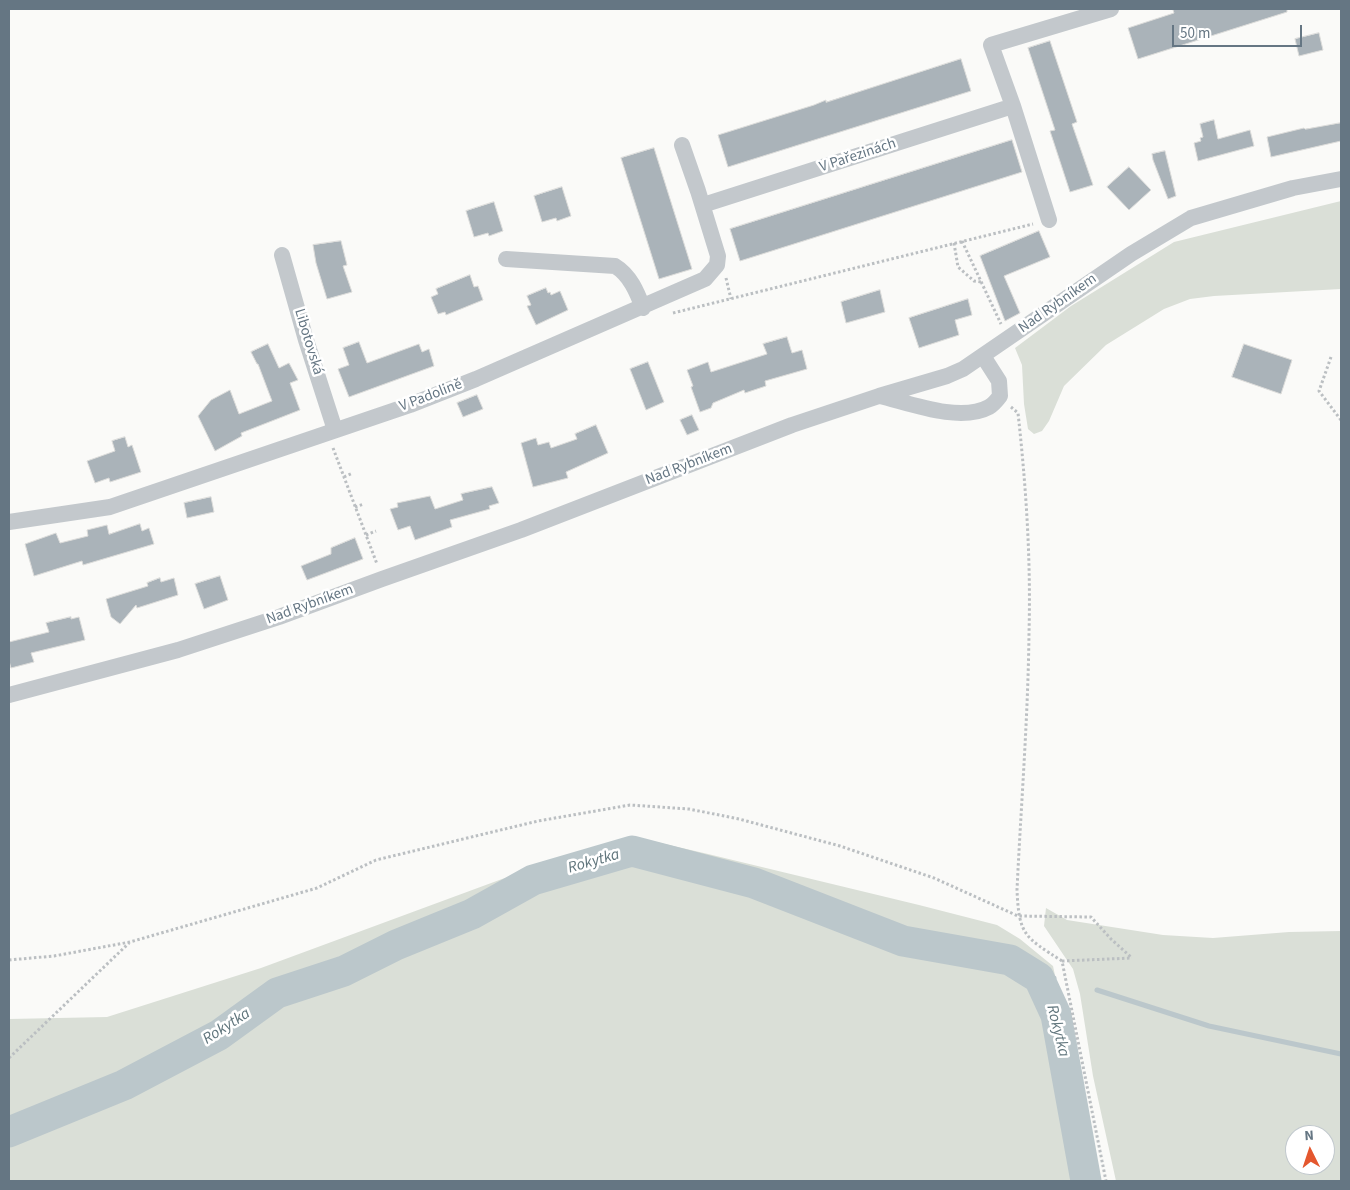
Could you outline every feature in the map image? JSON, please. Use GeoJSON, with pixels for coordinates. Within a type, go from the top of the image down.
{"type":"FeatureCollection","features":[{"type":"Feature","properties":{"kind":"street"},"geometry":{"type":"LineString","coordinates":[[1049,220],[991,45],[1111,9]]}},
{"type":"Feature","properties":{"kind":"street","name":"V Pařezinách"},"geometry":{"type":"LineString","coordinates":[[703,206],[1012,106]]}},
{"type":"Feature","properties":{"kind":"street","name":"V Padolině"},"geometry":{"type":"LineString","coordinates":[[9,522],[110,507],[410,405],[643,308],[705,279],[717,265],[718,256],[682,145]]}},
{"type":"Feature","properties":{"kind":"street","name":"Nad Rybníkem"},"geometry":{"type":"LineString","coordinates":[[9,695],[187,647],[279,617],[521,530],[792,425],[947,376],[963,369],[1131,254],[1191,218],[1293,188],[1341,179]]}},
{"type":"Feature","properties":{"kind":"street","name":"Libotovská"},"geometry":{"type":"LineString","coordinates":[[282,255],[306,340],[335,430]]}},
{"type":"Feature","properties":{"kind":"street"},"geometry":{"type":"LineString","coordinates":[[506,259],[615,266],[628,277],[643,308]]}},
{"type":"Feature","properties":{"kind":"street"},"geometry":{"type":"LineString","coordinates":[[879,396],[943,412],[970,413],[990,407],[1000,396],[999,381],[983,356]]}},
{"type":"Feature","properties":{"kind":"path"},"geometry":{"type":"LineString","coordinates":[[643,308],[655,317],[1049,220]]}},
{"type":"Feature","properties":{"kind":"path"},"geometry":{"type":"LineString","coordinates":[[962,241],[1008,338]]}},
{"type":"Feature","properties":{"kind":"path"},"geometry":{"type":"LineString","coordinates":[[954,243],[958,266],[974,281],[981,282]]}},
{"type":"Feature","properties":{"kind":"path"},"geometry":{"type":"LineString","coordinates":[[726,278],[731,299]]}},
{"type":"Feature","properties":{"kind":"path"},"geometry":{"type":"LineString","coordinates":[[1331,356],[1319,391],[1341,420]]}},
{"type":"Feature","properties":{"kind":"path"},"geometry":{"type":"LineString","coordinates":[[9,960],[54,956],[130,942],[317,888],[376,860],[538,821],[630,805],[689,809],[739,819],[840,846],[934,878],[1018,916],[1091,917],[1132,958],[1062,961],[1033,942],[1023,929],[1018,916],[1017,890],[1029,633],[1028,548],[1025,480],[1018,413],[1000,396]]}},
{"type":"Feature","properties":{"kind":"path"},"geometry":{"type":"LineString","coordinates":[[327,448],[333,447],[382,579]]}},
{"type":"Feature","properties":{"kind":"path"},"geometry":{"type":"LineString","coordinates":[[344,477],[353,474]]}},
{"type":"Feature","properties":{"kind":"path"},"geometry":{"type":"LineString","coordinates":[[355,507],[364,504]]}},
{"type":"Feature","properties":{"kind":"path"},"geometry":{"type":"LineString","coordinates":[[366,535],[376,531]]}},
{"type":"Feature","properties":{"kind":"path"},"geometry":{"type":"LineString","coordinates":[[9,1058],[130,942]]}},
{"type":"Feature","properties":{"kind":"path"},"geometry":{"type":"LineString","coordinates":[[1062,961],[1106,1181]]}},
{"type":"Feature","properties":{"kind":"shaded area"},"geometry":{"type":"Polygon","coordinates":[[[1341,201],[1341,289],[1214,296],[1190,299],[1164,309],[1106,345],[1064,386],[1049,421],[1042,431],[1034,434],[1028,429],[1024,404],[1022,365],[1015,348],[1071,306],[1174,242],[1341,201]]]}},
{"type":"Feature","properties":{"kind":"shaded area"},"geometry":{"type":"Polygon","coordinates":[[[637,840],[652,841],[708,854],[997,925],[1020,939],[1053,966],[1099,1181],[9,1181],[9,1019],[107,1017],[261,968],[502,879],[605,847],[637,840]]]}},
{"type":"Feature","properties":{"kind":"shaded area"},"geometry":{"type":"Polygon","coordinates":[[[1046,908],[1067,920],[1163,935],[1213,938],[1289,932],[1341,931],[1341,1181],[1116,1181],[1093,1076],[1080,994],[1073,969],[1044,926],[1046,908]]]}},
{"type":"Feature","properties":{"kind":"building"},"geometry":{"type":"Polygon","coordinates":[[[1287,9],[1287,12],[1138,59],[1128,28],[1174,13],[1173,10],[1287,9]]]}},
{"type":"Feature","properties":{"kind":"building"},"geometry":{"type":"Polygon","coordinates":[[[1319,33],[1323,50],[1299,56],[1295,39],[1319,33]]]}},
{"type":"Feature","properties":{"kind":"building"},"geometry":{"type":"Polygon","coordinates":[[[1050,41],[1077,122],[1072,124],[1093,185],[1070,192],[1050,131],[1055,130],[1028,48],[1050,41]]]}},
{"type":"Feature","properties":{"kind":"building"},"geometry":{"type":"Polygon","coordinates":[[[961,59],[971,91],[728,167],[718,135],[961,59]]]}},
{"type":"Feature","properties":{"kind":"building"},"geometry":{"type":"Polygon","coordinates":[[[1214,120],[1218,139],[1250,130],[1254,146],[1198,161],[1194,143],[1201,141],[1200,138],[1203,137],[1200,124],[1214,120]]]}},
{"type":"Feature","properties":{"kind":"building"},"geometry":{"type":"Polygon","coordinates":[[[1341,123],[1341,141],[1271,157],[1267,137],[1304,128],[1341,123]]]}},
{"type":"Feature","properties":{"kind":"building"},"geometry":{"type":"Polygon","coordinates":[[[1012,140],[1022,172],[740,261],[730,229],[1012,140]]]}},
{"type":"Feature","properties":{"kind":"building"},"geometry":{"type":"Polygon","coordinates":[[[654,148],[692,269],[659,279],[621,158],[654,148]]]}},
{"type":"Feature","properties":{"kind":"building"},"geometry":{"type":"Polygon","coordinates":[[[1165,151],[1176,196],[1168,199],[1152,154],[1165,151]]]}},
{"type":"Feature","properties":{"kind":"building"},"geometry":{"type":"Polygon","coordinates":[[[1129,167],[1151,190],[1129,210],[1107,187],[1129,167]]]}},
{"type":"Feature","properties":{"kind":"building"},"geometry":{"type":"Polygon","coordinates":[[[562,187],[571,216],[557,221],[556,218],[542,222],[534,196],[562,187]]]}},
{"type":"Feature","properties":{"kind":"building"},"geometry":{"type":"Polygon","coordinates":[[[494,202],[503,231],[489,236],[488,233],[474,237],[466,211],[494,202]]]}},
{"type":"Feature","properties":{"kind":"building"},"geometry":{"type":"Polygon","coordinates":[[[1039,231],[1050,257],[1004,276],[1020,313],[1005,321],[980,256],[1039,231]]]}},
{"type":"Feature","properties":{"kind":"building"},"geometry":{"type":"Polygon","coordinates":[[[341,241],[347,265],[343,266],[352,292],[327,299],[316,263],[313,245],[341,241]]]}},
{"type":"Feature","properties":{"kind":"building"},"geometry":{"type":"Polygon","coordinates":[[[470,275],[474,287],[478,286],[483,300],[446,315],[445,312],[438,314],[431,297],[438,294],[436,289],[470,275]]]}},
{"type":"Feature","properties":{"kind":"building"},"geometry":{"type":"Polygon","coordinates":[[[546,288],[551,295],[560,291],[568,310],[536,325],[527,306],[531,305],[527,296],[546,288]]]}},
{"type":"Feature","properties":{"kind":"building"},"geometry":{"type":"Polygon","coordinates":[[[880,290],[885,312],[846,323],[841,302],[880,290]]]}},
{"type":"Feature","properties":{"kind":"building"},"geometry":{"type":"Polygon","coordinates":[[[968,299],[972,315],[955,320],[959,335],[919,348],[909,318],[968,299]]]}},
{"type":"Feature","properties":{"kind":"building"},"geometry":{"type":"Polygon","coordinates":[[[787,337],[792,353],[802,350],[807,369],[765,381],[766,386],[745,393],[744,390],[713,403],[711,408],[700,412],[687,370],[708,362],[711,372],[767,354],[763,344],[787,337]]]}},
{"type":"Feature","properties":{"kind":"building"},"geometry":{"type":"Polygon","coordinates":[[[359,342],[367,363],[419,344],[422,352],[429,349],[434,366],[349,397],[338,369],[349,365],[343,348],[359,342]]]}},
{"type":"Feature","properties":{"kind":"building"},"geometry":{"type":"Polygon","coordinates":[[[268,344],[279,368],[289,363],[298,380],[290,383],[300,410],[241,433],[242,436],[215,451],[198,416],[211,400],[230,390],[239,414],[272,401],[258,364],[251,352],[268,344]]]}},
{"type":"Feature","properties":{"kind":"building"},"geometry":{"type":"Polygon","coordinates":[[[1244,344],[1292,360],[1281,394],[1232,377],[1244,344]]]}},
{"type":"Feature","properties":{"kind":"building"},"geometry":{"type":"Polygon","coordinates":[[[648,362],[664,402],[646,410],[630,369],[648,362]]]}},
{"type":"Feature","properties":{"kind":"building"},"geometry":{"type":"Polygon","coordinates":[[[477,395],[483,409],[463,417],[457,403],[477,395]]]}},
{"type":"Feature","properties":{"kind":"building"},"geometry":{"type":"Polygon","coordinates":[[[692,415],[699,430],[687,435],[680,420],[692,415]]]}},
{"type":"Feature","properties":{"kind":"building"},"geometry":{"type":"Polygon","coordinates":[[[596,425],[608,453],[566,472],[568,478],[533,487],[521,443],[536,438],[538,445],[549,442],[551,448],[577,439],[575,434],[596,425]]]}},
{"type":"Feature","properties":{"kind":"building"},"geometry":{"type":"Polygon","coordinates":[[[125,437],[128,447],[132,445],[141,472],[110,482],[109,478],[95,483],[87,461],[115,451],[112,441],[125,437]]]}},
{"type":"Feature","properties":{"kind":"building"},"geometry":{"type":"Polygon","coordinates":[[[492,487],[499,503],[489,506],[490,509],[450,520],[452,527],[415,540],[410,526],[398,530],[390,509],[398,507],[397,503],[430,496],[435,509],[463,500],[461,494],[492,487]]]}},
{"type":"Feature","properties":{"kind":"building"},"geometry":{"type":"Polygon","coordinates":[[[211,497],[214,512],[187,518],[184,503],[211,497]]]}},
{"type":"Feature","properties":{"kind":"building"},"geometry":{"type":"Polygon","coordinates":[[[140,524],[142,531],[149,528],[154,544],[83,565],[82,561],[34,576],[25,544],[56,533],[60,543],[88,536],[87,530],[107,525],[109,534],[140,524]]]}},
{"type":"Feature","properties":{"kind":"building"},"geometry":{"type":"Polygon","coordinates":[[[355,538],[363,559],[307,580],[301,566],[331,554],[331,548],[355,538]]]}},
{"type":"Feature","properties":{"kind":"building"},"geometry":{"type":"Polygon","coordinates":[[[220,576],[228,600],[204,609],[195,584],[220,576]]]}},
{"type":"Feature","properties":{"kind":"building"},"geometry":{"type":"Polygon","coordinates":[[[160,578],[161,582],[174,578],[178,595],[137,608],[136,605],[120,624],[111,617],[106,599],[148,586],[147,583],[160,578]]]}},
{"type":"Feature","properties":{"kind":"building"},"geometry":{"type":"Polygon","coordinates":[[[71,617],[71,619],[79,617],[85,640],[31,653],[34,662],[11,668],[9,642],[49,632],[46,623],[71,617]]]}},
{"type":"Feature","properties":{"kind":"waterway","name":"Rokytka"},"geometry":{"type":"LineString","coordinates":[[9,1132],[124,1085],[219,1035],[277,993],[344,971],[396,945],[472,914],[533,880],[632,851],[754,883],[903,941],[1010,960],[1039,978],[1056,1015],[1086,1181]]}},
{"type":"Feature","properties":{"kind":"waterway"},"geometry":{"type":"LineString","coordinates":[[1039,978],[1054,978]]}},
{"type":"Feature","properties":{"kind":"waterway"},"geometry":{"type":"LineString","coordinates":[[1097,990],[1209,1026],[1341,1054]]}}]}
